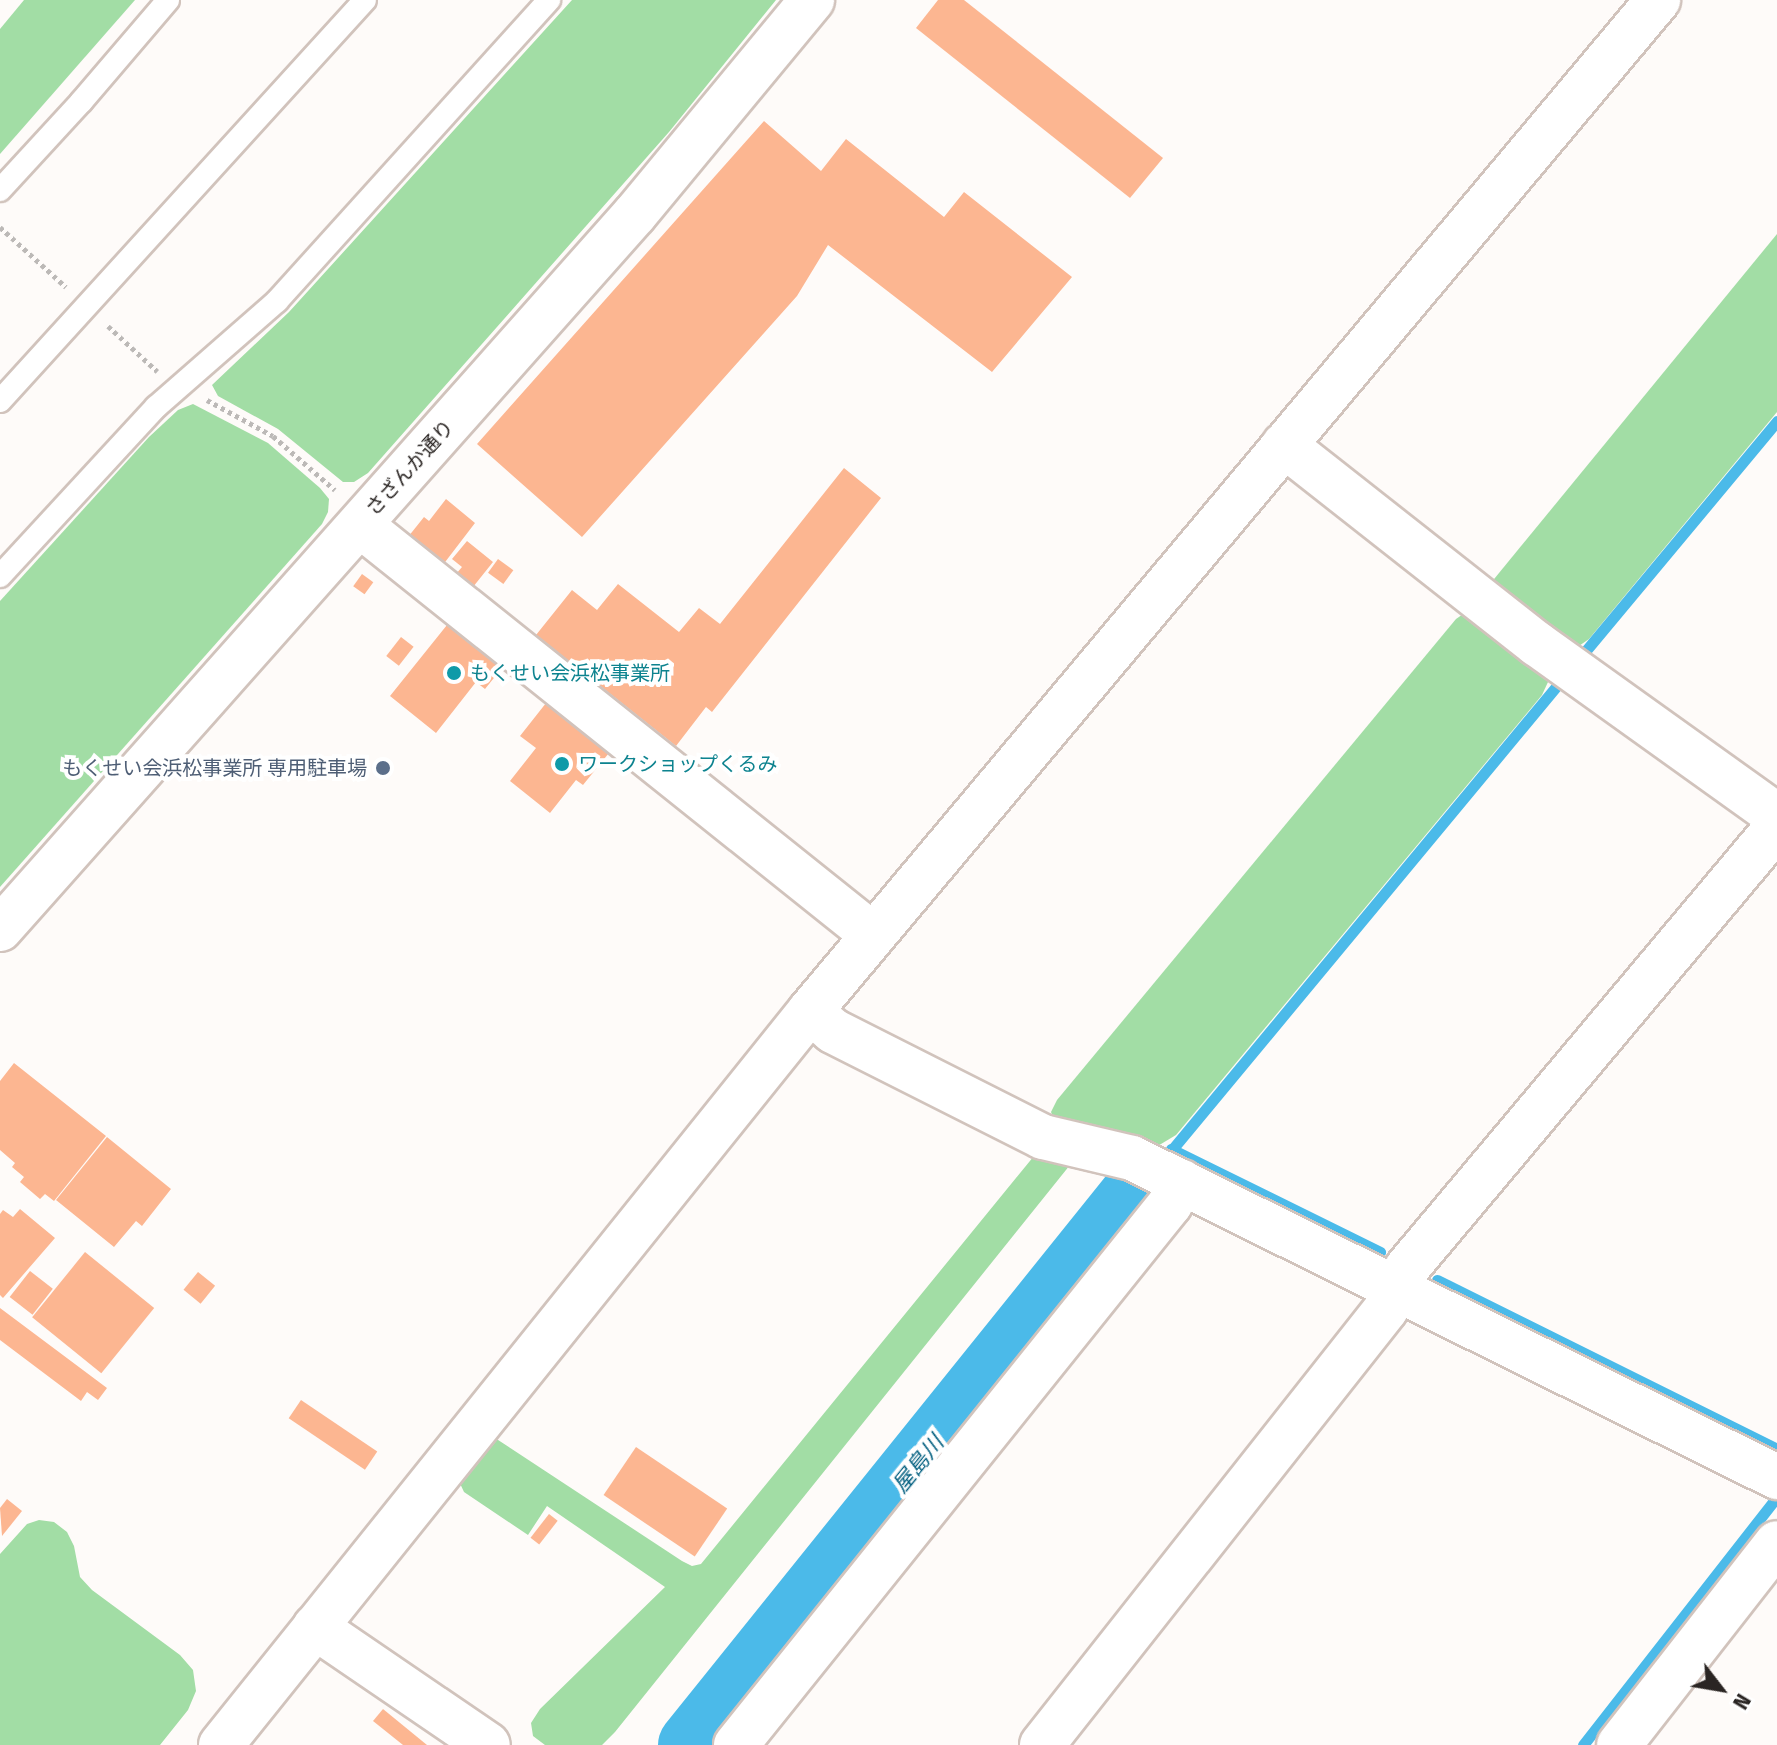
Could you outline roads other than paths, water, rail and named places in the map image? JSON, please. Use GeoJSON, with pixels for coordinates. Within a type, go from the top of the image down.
{"type":"FeatureCollection","features":[{"type":"Feature","properties":{"kind":"street","name":"さざんか通り"},"geometry":{"type":"LineString","coordinates":[[0,929],[645,204],[812,0]]}},
{"type":"Feature","properties":{"kind":"street"},"geometry":{"type":"LineString","coordinates":[[221,1745],[810,1011],[1658,0]]}},
{"type":"Feature","properties":{"kind":"street"},"geometry":{"type":"LineString","coordinates":[[1284,445],[1537,644],[1777,816]]}},
{"type":"Feature","properties":{"kind":"street"},"geometry":{"type":"LineString","coordinates":[[360,525],[873,935]]}},
{"type":"Feature","properties":{"kind":"street"},"geometry":{"type":"LineString","coordinates":[[1042,1745],[1386,1309],[1407,1268],[1777,827]]}},
{"type":"Feature","properties":{"kind":"street"},"geometry":{"type":"LineString","coordinates":[[810,1011],[833,1031],[1043,1137],[1132,1158],[1777,1477]]}},
{"type":"Feature","properties":{"kind":"street"},"geometry":{"type":"LineString","coordinates":[[736,1745],[1170,1204],[1181,1182]]}},
{"type":"Feature","properties":{"kind":"street"},"geometry":{"type":"LineString","coordinates":[[1619,1745],[1777,1543]]}},
{"type":"Feature","properties":{"kind":"street"},"geometry":{"type":"LineString","coordinates":[[315,1627],[488,1745]]}},
{"type":"Feature","properties":{"kind":"lane"},"geometry":{"type":"LineString","coordinates":[[0,190],[168,0]]}},
{"type":"Feature","properties":{"kind":"lane"},"geometry":{"type":"LineString","coordinates":[[0,401],[365,0]]}},
{"type":"Feature","properties":{"kind":"lane"},"geometry":{"type":"LineString","coordinates":[[0,576],[156,407],[277,301],[549,0]]}},
{"type":"Feature","properties":{"kind":"waterway"},"geometry":{"type":"LineString","coordinates":[[1578,660],[1777,421]]}},
{"type":"Feature","properties":{"kind":"waterway"},"geometry":{"type":"LineString","coordinates":[[1165,1158],[1564,677]]}},
{"type":"Feature","properties":{"kind":"waterway"},"geometry":{"type":"LineString","coordinates":[[1171,1149],[1380,1252]]}},
{"type":"Feature","properties":{"kind":"waterway","name":"屋島川"},"geometry":{"type":"LineString","coordinates":[[692,1745],[1144,1183]]}},
{"type":"Feature","properties":{"kind":"waterway"},"geometry":{"type":"LineString","coordinates":[[1437,1280],[1777,1449]]}},
{"type":"Feature","properties":{"kind":"waterway"},"geometry":{"type":"LineString","coordinates":[[1583,1745],[1777,1497]]}},
{"type":"Feature","properties":{"kind":"place","name":"もくせい会浜松事業所"},"geometry":{"type":"Point","coordinates":[454,673]}},
{"type":"Feature","properties":{"kind":"place","name":"ワークショップくるみ"},"geometry":{"type":"Point","coordinates":[562,764]}},
{"type":"Feature","properties":{"kind":"place","name":"もくせい会浜松事業所 専用駐車場"},"geometry":{"type":"Point","coordinates":[383,768]}}]}
